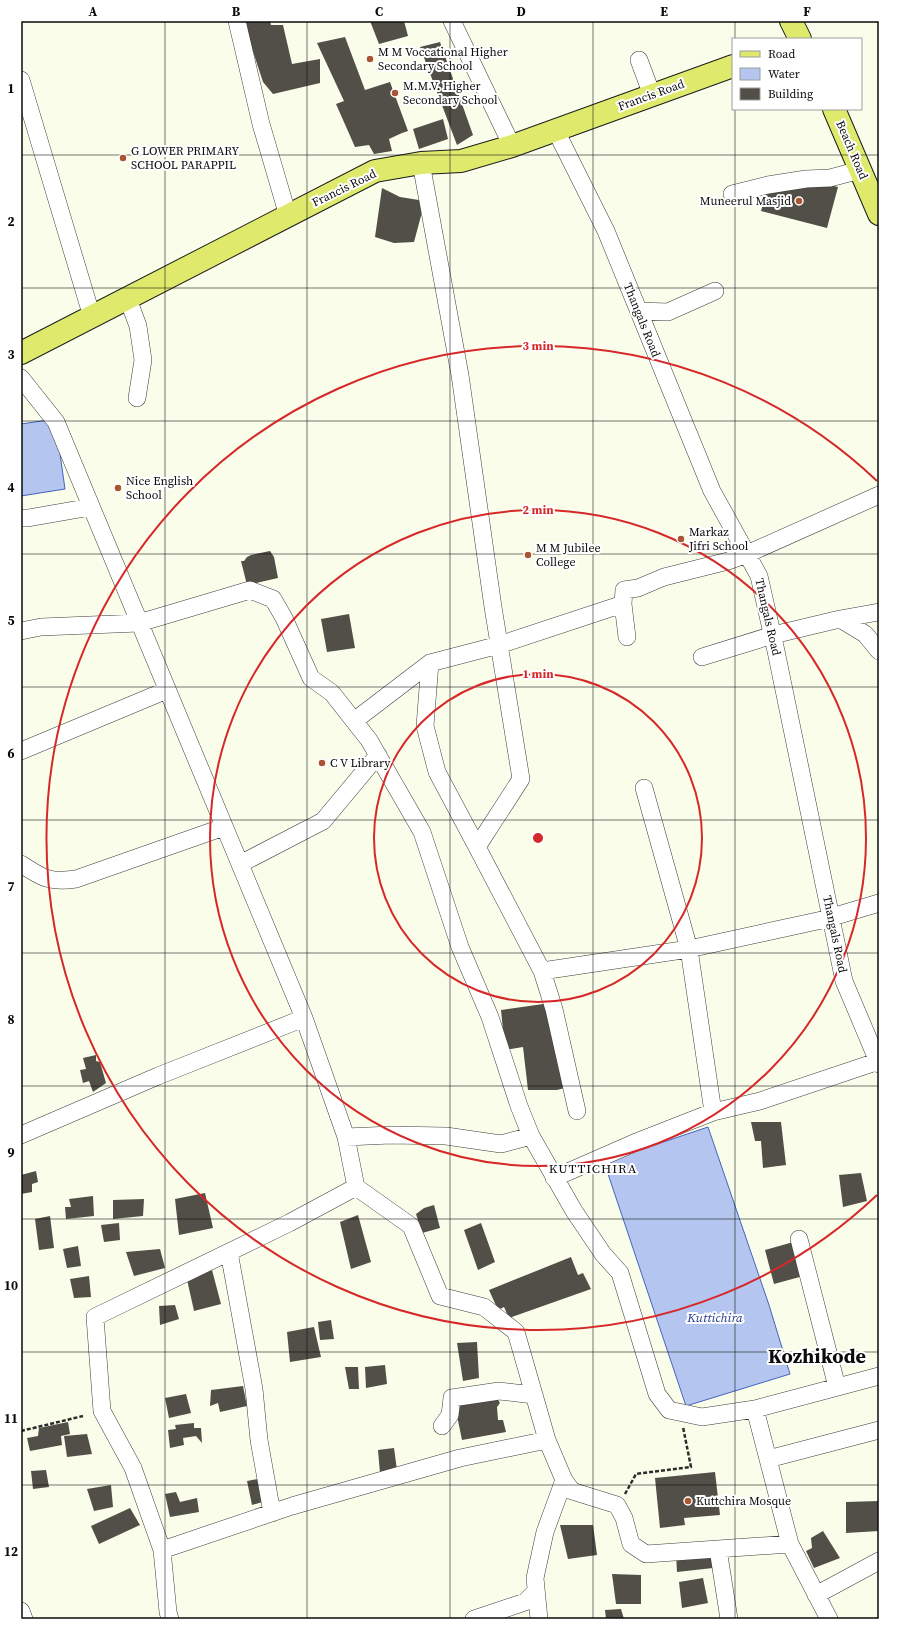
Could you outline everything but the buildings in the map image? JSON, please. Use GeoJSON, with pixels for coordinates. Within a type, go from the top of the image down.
{"type":"FeatureCollection","features":[{"type":"Feature","properties":{"kind":"main road"},"geometry":{"type":"LineString","coordinates":[[791,21],[800,38]]}},
{"type":"Feature","properties":{"kind":"main road","name":"Francis Road"},"geometry":{"type":"LineString","coordinates":[[21,353],[376,171],[421,163],[461,161],[512,146],[555,129],[732,66]]}},
{"type":"Feature","properties":{"kind":"main road","name":"Beach Road"},"geometry":{"type":"LineString","coordinates":[[834,110],[879,214]]}},
{"type":"Feature","properties":{"kind":"street"},"geometry":{"type":"LineString","coordinates":[[237,21],[261,124],[288,216]]}},
{"type":"Feature","properties":{"kind":"street"},"geometry":{"type":"LineString","coordinates":[[452,21],[512,146]]}},
{"type":"Feature","properties":{"kind":"street"},"geometry":{"type":"LineString","coordinates":[[639,60],[652,95]]}},
{"type":"Feature","properties":{"kind":"street"},"geometry":{"type":"LineString","coordinates":[[21,80],[92,317]]}},
{"type":"Feature","properties":{"kind":"street","name":"Thangals Road"},"geometry":{"type":"LineString","coordinates":[[555,129],[606,231],[712,491],[759,576],[773,635],[844,981],[879,1062]]}},
{"type":"Feature","properties":{"kind":"street"},"geometry":{"type":"LineString","coordinates":[[421,163],[460,375],[499,645],[521,779],[477,847]]}},
{"type":"Feature","properties":{"kind":"street"},"geometry":{"type":"LineString","coordinates":[[732,194],[806,179],[830,178],[860,170]]}},
{"type":"Feature","properties":{"kind":"street"},"geometry":{"type":"LineString","coordinates":[[639,311],[668,312],[715,291]]}},
{"type":"Feature","properties":{"kind":"street"},"geometry":{"type":"LineString","coordinates":[[128,299],[138,326],[144,360],[137,398]]}},
{"type":"Feature","properties":{"kind":"street"},"geometry":{"type":"LineString","coordinates":[[21,378],[56,422],[304,1018],[346,1137],[356,1187],[411,1226],[440,1296],[484,1307],[516,1332],[547,1440],[564,1480],[572,1491],[617,1505],[624,1518],[631,1544],[646,1554],[790,1544]]}},
{"type":"Feature","properties":{"kind":"street"},"geometry":{"type":"LineString","coordinates":[[627,637],[623,604],[624,590],[638,588],[664,577],[713,565],[747,554],[879,495]]}},
{"type":"Feature","properties":{"kind":"street"},"geometry":{"type":"LineString","coordinates":[[21,518],[91,507]]}},
{"type":"Feature","properties":{"kind":"street"},"geometry":{"type":"LineString","coordinates":[[21,631],[42,627],[139,623],[250,590],[273,598],[284,618],[311,678],[332,693],[369,740],[422,832],[460,947],[490,1017],[519,1106],[531,1136],[574,1211],[603,1254],[620,1273],[657,1394],[669,1410],[702,1417],[755,1409],[879,1376]]}},
{"type":"Feature","properties":{"kind":"street"},"geometry":{"type":"LineString","coordinates":[[354,721],[430,663],[499,645],[623,604]]}},
{"type":"Feature","properties":{"kind":"street"},"geometry":{"type":"LineString","coordinates":[[702,657],[773,635],[840,619],[879,612]]}},
{"type":"Feature","properties":{"kind":"street"},"geometry":{"type":"LineString","coordinates":[[840,619],[865,634],[879,651]]}},
{"type":"Feature","properties":{"kind":"street"},"geometry":{"type":"LineString","coordinates":[[430,663],[425,726],[437,772],[542,971],[554,1009],[577,1111]]}},
{"type":"Feature","properties":{"kind":"street"},"geometry":{"type":"LineString","coordinates":[[21,751],[167,690]]}},
{"type":"Feature","properties":{"kind":"street"},"geometry":{"type":"LineString","coordinates":[[240,864],[323,821],[378,755]]}},
{"type":"Feature","properties":{"kind":"street"},"geometry":{"type":"LineString","coordinates":[[644,788],[689,949],[713,1112]]}},
{"type":"Feature","properties":{"kind":"street"},"geometry":{"type":"LineString","coordinates":[[21,864],[48,880],[62,881],[76,879],[224,827]]}},
{"type":"Feature","properties":{"kind":"street"},"geometry":{"type":"LineString","coordinates":[[542,971],[689,949],[831,918],[879,903]]}},
{"type":"Feature","properties":{"kind":"street"},"geometry":{"type":"LineString","coordinates":[[21,1135],[158,1076],[304,1018]]}},
{"type":"Feature","properties":{"kind":"street"},"geometry":{"type":"LineString","coordinates":[[554,1178],[634,1143],[713,1112],[760,1102],[879,1062]]}},
{"type":"Feature","properties":{"kind":"street"},"geometry":{"type":"LineString","coordinates":[[346,1137],[391,1135],[446,1136],[501,1144],[531,1136]]}},
{"type":"Feature","properties":{"kind":"street"},"geometry":{"type":"LineString","coordinates":[[170,1619],[162,1550],[133,1468],[102,1411],[95,1317],[289,1223],[356,1187]]}},
{"type":"Feature","properties":{"kind":"street"},"geometry":{"type":"LineString","coordinates":[[799,1238],[837,1387]]}},
{"type":"Feature","properties":{"kind":"street"},"geometry":{"type":"LineString","coordinates":[[229,1252],[254,1389],[259,1440],[272,1513]]}},
{"type":"Feature","properties":{"kind":"street"},"geometry":{"type":"LineString","coordinates":[[442,1426],[450,1415],[452,1398],[499,1391],[534,1395]]}},
{"type":"Feature","properties":{"kind":"street"},"geometry":{"type":"LineString","coordinates":[[755,1409],[790,1544],[829,1619]]}},
{"type":"Feature","properties":{"kind":"street"},"geometry":{"type":"LineString","coordinates":[[768,1459],[879,1430]]}},
{"type":"Feature","properties":{"kind":"street"},"geometry":{"type":"LineString","coordinates":[[162,1550],[272,1513],[460,1458],[547,1440]]}},
{"type":"Feature","properties":{"kind":"street"},"geometry":{"type":"LineString","coordinates":[[539,1619],[535,1578],[545,1532],[564,1480]]}},
{"type":"Feature","properties":{"kind":"street"},"geometry":{"type":"LineString","coordinates":[[718,1549],[729,1619]]}},
{"type":"Feature","properties":{"kind":"street"},"geometry":{"type":"LineString","coordinates":[[816,1595],[879,1560]]}},
{"type":"Feature","properties":{"kind":"street"},"geometry":{"type":"LineString","coordinates":[[474,1619],[525,1602],[536,1591]]}},
{"type":"Feature","properties":{"kind":"street"},"geometry":{"type":"LineString","coordinates":[[21,1610],[24,1619]]}},
{"type":"Feature","properties":{"kind":"path"},"geometry":{"type":"LineString","coordinates":[[617,1505],[621,1501],[636,1474],[691,1467],[682,1413]]}},
{"type":"Feature","properties":{"kind":"path"},"geometry":{"type":"LineString","coordinates":[[21,1431],[83,1416]]}},
{"type":"Feature","properties":{"kind":"water"},"geometry":{"type":"Polygon","coordinates":[[[55,419],[65,489],[21,496],[21,424],[55,419]]]}},
{"type":"Feature","properties":{"kind":"water","name":"Kuttichira"},"geometry":{"type":"Polygon","coordinates":[[[708,1127],[769,1305],[790,1374],[686,1406],[604,1162],[708,1127]]]}},
{"type":"Feature","properties":{"kind":"place","name":"M M Voccational Higher Secondary School"},"geometry":{"type":"Point","coordinates":[370,59]}},
{"type":"Feature","properties":{"kind":"place","name":"M.M.V. Higher Secondary School"},"geometry":{"type":"Point","coordinates":[395,93]}},
{"type":"Feature","properties":{"kind":"place","name":"G LOWER PRIMARY SCHOOL PARAPPIL"},"geometry":{"type":"Point","coordinates":[123,158]}},
{"type":"Feature","properties":{"kind":"place","name":"Muneerul Masjid"},"geometry":{"type":"Point","coordinates":[799,201]}},
{"type":"Feature","properties":{"kind":"place","name":"Nice English School"},"geometry":{"type":"Point","coordinates":[118,488]}},
{"type":"Feature","properties":{"kind":"place","name":"Markaz Jifri School"},"geometry":{"type":"Point","coordinates":[681,539]}},
{"type":"Feature","properties":{"kind":"place","name":"M M Jubilee College"},"geometry":{"type":"Point","coordinates":[528,555]}},
{"type":"Feature","properties":{"kind":"place","name":"C V Library"},"geometry":{"type":"Point","coordinates":[322,763]}},
{"type":"Feature","properties":{"kind":"place","name":"Kuttchira Mosque"},"geometry":{"type":"Point","coordinates":[688,1501]}},
{"type":"Feature","properties":{"kind":"district","name":"KUTTICHIRA"},"geometry":{"type":"Point","coordinates":[593,1168]}},
{"type":"Feature","properties":{"kind":"district","name":"Kozhikode"},"geometry":{"type":"Point","coordinates":[817,1356]}}]}
